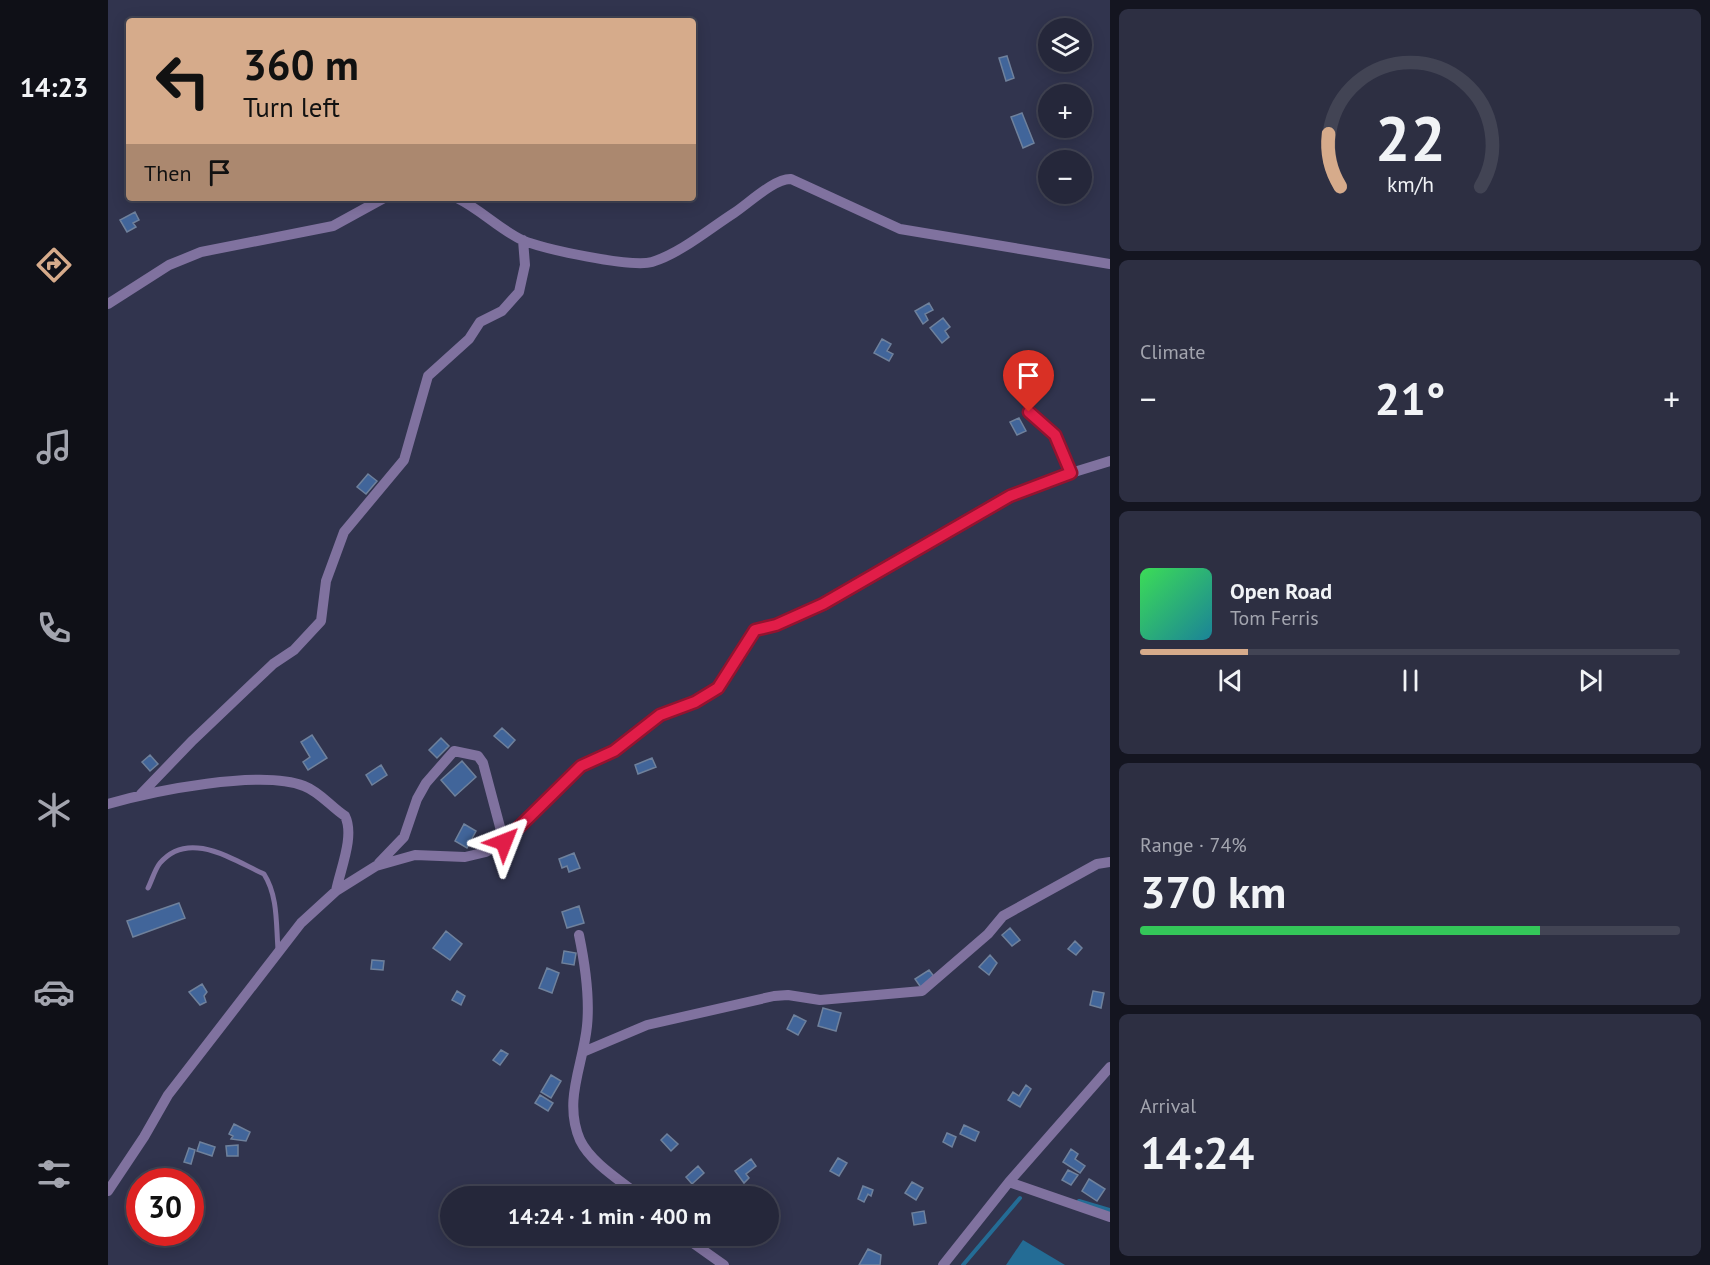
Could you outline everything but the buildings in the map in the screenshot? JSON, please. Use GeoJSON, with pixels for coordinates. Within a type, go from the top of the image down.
{"type":"FeatureCollection","features":[{"type":"Feature","properties":{"kind":"street"},"geometry":{"type":"LineString","coordinates":[[462,201],[523,240],[543,247],[633,264],[650,263],[688,242],[765,192],[777,181],[791,179],[900,229],[1110,264]]}},
{"type":"Feature","properties":{"kind":"street"},"geometry":{"type":"LineString","coordinates":[[108,304],[169,265],[201,252],[333,226],[379,201]]}},
{"type":"Feature","properties":{"kind":"street"},"geometry":{"type":"LineString","coordinates":[[141,794],[193,740],[273,664],[294,651],[321,621],[326,581],[344,532],[404,460],[428,376],[469,339],[480,322],[502,311],[519,292],[525,265],[523,240]]}},
{"type":"Feature","properties":{"kind":"street"},"geometry":{"type":"LineString","coordinates":[[1029,412],[1055,435],[1071,473]]}},
{"type":"Feature","properties":{"kind":"street"},"geometry":{"type":"LineString","coordinates":[[376,866],[415,855],[465,856],[486,852],[504,842],[581,766],[614,751],[660,715],[695,702],[718,688],[755,630],[776,625],[823,604],[1010,496],[1071,473],[1110,462]]}},
{"type":"Feature","properties":{"kind":"street"},"geometry":{"type":"LineString","coordinates":[[108,1191],[144,1137],[168,1095],[301,923],[336,891],[376,866],[404,837],[417,799],[426,783],[454,751],[477,756],[483,763],[504,842]]}},
{"type":"Feature","properties":{"kind":"street"},"geometry":{"type":"LineString","coordinates":[[108,804],[141,794],[265,778],[286,780],[306,787],[345,816],[348,821],[345,853],[336,891]]}},
{"type":"Feature","properties":{"kind":"street"},"geometry":{"type":"LineString","coordinates":[[583,1052],[647,1025],[774,996],[788,995],[820,1000],[922,991],[988,934],[1003,916],[1097,864],[1110,862]]}},
{"type":"Feature","properties":{"kind":"street"},"geometry":{"type":"LineString","coordinates":[[579,934],[585,962],[587,1026],[572,1100],[581,1140],[594,1158],[627,1186]]}},
{"type":"Feature","properties":{"kind":"street"},"geometry":{"type":"LineString","coordinates":[[943,1265],[1009,1182],[1110,1066]]}},
{"type":"Feature","properties":{"kind":"street"},"geometry":{"type":"LineString","coordinates":[[1009,1182],[1110,1216]]}},
{"type":"Feature","properties":{"kind":"street"},"geometry":{"type":"LineString","coordinates":[[697,1246],[724,1265]]}},
{"type":"Feature","properties":{"kind":"lane"},"geometry":{"type":"LineString","coordinates":[[148,888],[160,863],[186,848],[201,846],[264,874],[270,883],[275,907],[278,954]]}},
{"type":"Feature","properties":{"kind":"water"},"geometry":{"type":"Polygon","coordinates":[[[1023,1240],[1065,1265],[1006,1265],[1023,1240]]]}},
{"type":"Feature","properties":{"kind":"waterway"},"geometry":{"type":"LineString","coordinates":[[963,1265],[1020,1198]]}},
{"type":"Feature","properties":{"kind":"waterway"},"geometry":{"type":"LineString","coordinates":[[1079,1201],[1110,1210]]}},
{"type":"Feature","properties":{"kind":"route"},"geometry":{"type":"LineString","coordinates":[[504,842],[581,766],[614,751],[660,715],[695,702],[718,688],[755,630],[776,625],[823,604],[1010,496],[1071,473],[1055,435],[1046,424],[1029,412]]}}]}
